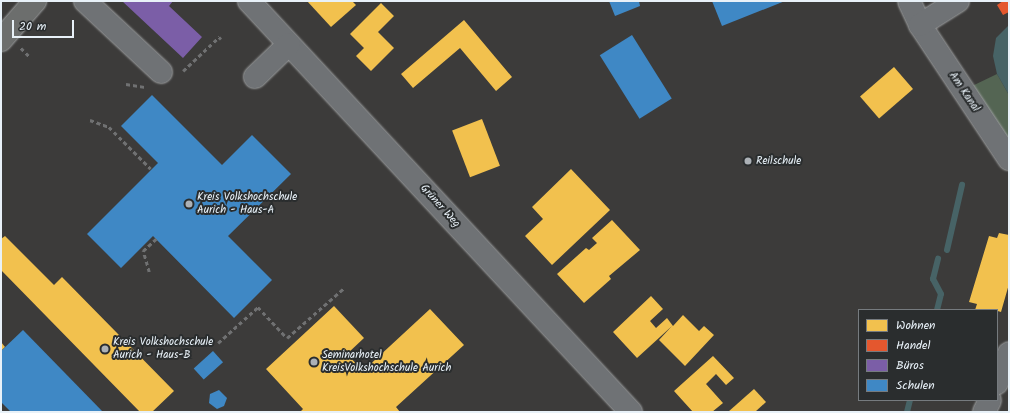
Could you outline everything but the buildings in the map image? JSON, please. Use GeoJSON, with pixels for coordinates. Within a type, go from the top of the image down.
{"type":"FeatureCollection","features":[{"type":"Feature","properties":{"kind":"main road"},"geometry":{"type":"LineString","coordinates":[[1,40],[35,1]]}},
{"type":"Feature","properties":{"kind":"street"},"geometry":{"type":"LineString","coordinates":[[85,1],[161,72]]}},
{"type":"Feature","properties":{"kind":"street","name":"Grüner Weg"},"geometry":{"type":"LineString","coordinates":[[249,1],[631,412]]}},
{"type":"Feature","properties":{"kind":"street","name":"Am Kanal"},"geometry":{"type":"LineString","coordinates":[[909,1],[920,25],[1009,159]]}},
{"type":"Feature","properties":{"kind":"street"},"geometry":{"type":"LineString","coordinates":[[920,25],[958,1]]}},
{"type":"Feature","properties":{"kind":"street"},"geometry":{"type":"LineString","coordinates":[[255,77],[289,44]]}},
{"type":"Feature","properties":{"kind":"street"},"geometry":{"type":"LineString","coordinates":[[998,380],[1009,353]]}},
{"type":"Feature","properties":{"kind":"street"},"geometry":{"type":"LineString","coordinates":[[984,412],[990,401]]}},
{"type":"Feature","properties":{"kind":"path"},"geometry":{"type":"LineString","coordinates":[[90,120],[109,127],[151,169]]}},
{"type":"Feature","properties":{"kind":"path"},"geometry":{"type":"LineString","coordinates":[[148,272],[143,252],[156,239]]}},
{"type":"Feature","properties":{"kind":"path"},"geometry":{"type":"LineString","coordinates":[[218,343],[258,307],[287,338],[344,288]]}},
{"type":"Feature","properties":{"kind":"green space"},"geometry":{"type":"Polygon","coordinates":[[[997,74],[1009,95],[1009,147],[970,87],[997,74]]]}},
{"type":"Feature","properties":{"kind":"water"},"geometry":{"type":"Polygon","coordinates":[[[1009,25],[1009,95],[997,74],[993,56],[996,38],[1009,25]]]}},
{"type":"Feature","properties":{"kind":"waterway"},"geometry":{"type":"LineString","coordinates":[[947,250],[962,185]]}},
{"type":"Feature","properties":{"kind":"waterway"},"geometry":{"type":"LineString","coordinates":[[937,309],[941,294],[933,279],[938,259]]}},
{"type":"Feature","properties":{"kind":"waterway"},"geometry":{"type":"LineString","coordinates":[[907,412],[910,401]]}},
{"type":"Feature","properties":{"kind":"place","name":"Reilschule"},"geometry":{"type":"Point","coordinates":[748,161]}},
{"type":"Feature","properties":{"kind":"place","name":"Kreis Volkshochschule Aurich - Haus-A"},"geometry":{"type":"Point","coordinates":[189,204]}},
{"type":"Feature","properties":{"kind":"place","name":"Kreis Volkshochschule Aurich - Haus-B"},"geometry":{"type":"Point","coordinates":[105,349]}},
{"type":"Feature","properties":{"kind":"place","name":"Seminarhotel KreisVolkshochschule Aurich"},"geometry":{"type":"Point","coordinates":[314,362]}}]}
